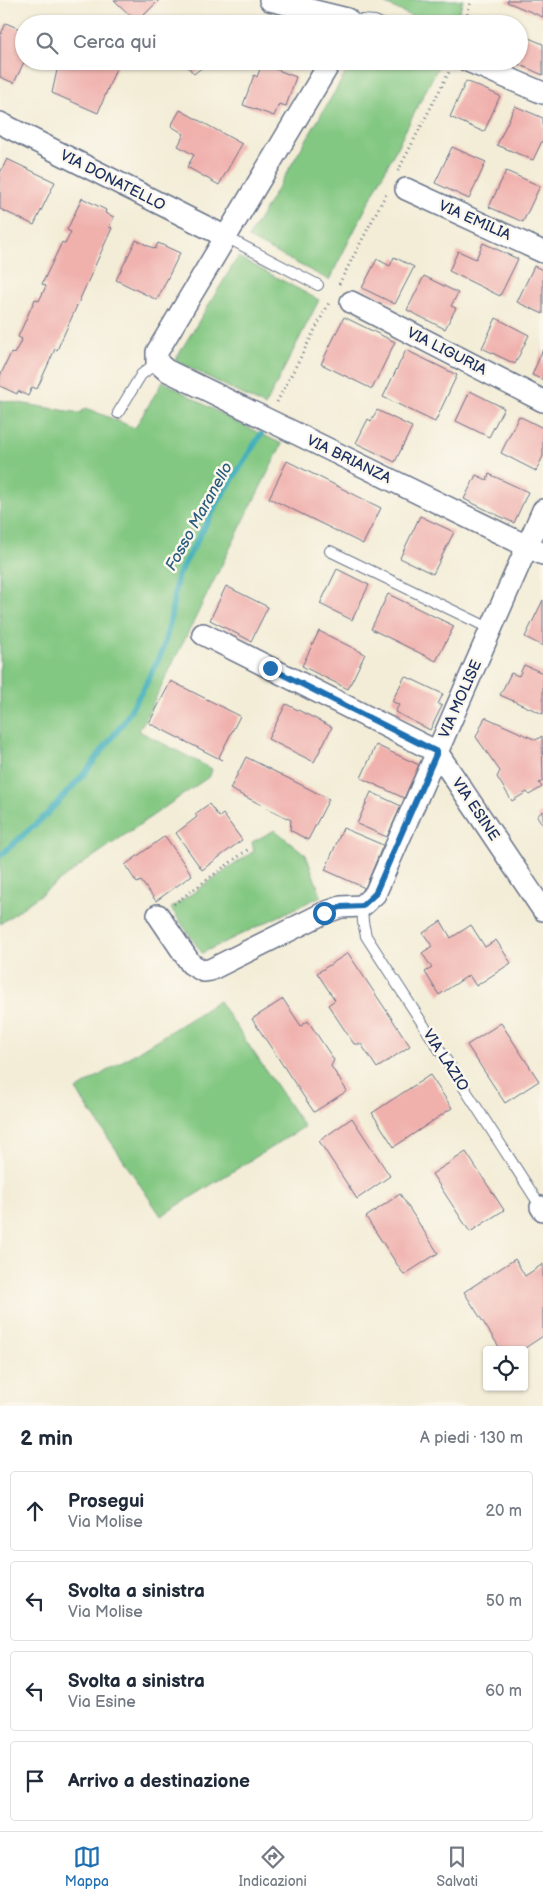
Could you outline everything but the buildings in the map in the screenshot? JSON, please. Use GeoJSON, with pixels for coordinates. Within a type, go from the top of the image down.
{"type":"FeatureCollection","features":[{"type":"Feature","properties":{"kind":"street"},"geometry":{"type":"LineString","coordinates":[[270,0],[347,14]]}},
{"type":"Feature","properties":{"kind":"street"},"geometry":{"type":"LineString","coordinates":[[157,362],[157,352],[326,70]]}},
{"type":"Feature","properties":{"kind":"street"},"geometry":{"type":"LineString","coordinates":[[489,70],[543,93]]}},
{"type":"Feature","properties":{"kind":"street","name":"VIA DONATELLO"},"geometry":{"type":"LineString","coordinates":[[0,123],[226,237]]}},
{"type":"Feature","properties":{"kind":"street","name":"VIA EMILIA"},"geometry":{"type":"LineString","coordinates":[[397,185],[543,252]]}},
{"type":"Feature","properties":{"kind":"street","name":"VIA LIGURIA"},"geometry":{"type":"LineString","coordinates":[[343,298],[543,401]]}},
{"type":"Feature","properties":{"kind":"street","name":"VIA BRIANZA"},"geometry":{"type":"LineString","coordinates":[[157,362],[166,370],[535,550]]}},
{"type":"Feature","properties":{"kind":"street","name":"VIA MOLISE"},"geometry":{"type":"LineString","coordinates":[[362,906],[375,894],[491,629],[535,550],[543,510]]}},
{"type":"Feature","properties":{"kind":"street","name":"VIA ESINE"},"geometry":{"type":"LineString","coordinates":[[203,634],[437,752],[543,910]]}},
{"type":"Feature","properties":{"kind":"street"},"geometry":{"type":"LineString","coordinates":[[158,916],[191,964],[203,971],[210,970],[324,913],[341,907],[362,906]]}},
{"type":"Feature","properties":{"kind":"lane","name":"VIA DONATELLO"},"geometry":{"type":"LineString","coordinates":[[226,237],[318,285]]}},
{"type":"Feature","properties":{"kind":"lane"},"geometry":{"type":"LineString","coordinates":[[118,413],[141,375],[157,362]]}},
{"type":"Feature","properties":{"kind":"lane"},"geometry":{"type":"LineString","coordinates":[[330,551],[491,629]]}},
{"type":"Feature","properties":{"kind":"lane","name":"VIA LAZIO"},"geometry":{"type":"LineString","coordinates":[[362,906],[366,936],[542,1209]]}},
{"type":"Feature","properties":{"kind":"path"},"geometry":{"type":"LineString","coordinates":[[467,15],[471,0]]}},
{"type":"Feature","properties":{"kind":"path"},"geometry":{"type":"LineString","coordinates":[[338,285],[397,185],[448,75]]}},
{"type":"Feature","properties":{"kind":"path"},"geometry":{"type":"LineString","coordinates":[[268,420],[343,298]]}},
{"type":"Feature","properties":{"kind":"path"},"geometry":{"type":"LineString","coordinates":[[158,916],[250,848]]}},
{"type":"Feature","properties":{"kind":"green space"},"geometry":{"type":"Polygon","coordinates":[[[378,0],[463,0],[459,15],[409,15],[378,0]]]}},
{"type":"Feature","properties":{"kind":"green space"},"geometry":{"type":"Polygon","coordinates":[[[348,70],[436,70],[329,280],[248,238],[348,70]]]}},
{"type":"Feature","properties":{"kind":"green space"},"geometry":{"type":"Polygon","coordinates":[[[238,257],[319,300],[265,406],[175,360],[238,257]]]}},
{"type":"Feature","properties":{"kind":"green space"},"geometry":{"type":"Polygon","coordinates":[[[163,381],[228,418],[282,444],[139,731],[212,769],[210,776],[0,924],[0,400],[80,413],[86,408],[135,428],[163,381]]]}},
{"type":"Feature","properties":{"kind":"green space"},"geometry":{"type":"Polygon","coordinates":[[[275,830],[306,855],[321,896],[202,953],[171,908],[254,851],[252,842],[275,830]]]}},
{"type":"Feature","properties":{"kind":"green space"},"geometry":{"type":"Polygon","coordinates":[[[219,1001],[304,1127],[161,1216],[76,1090],[219,1001]]]}},
{"type":"Feature","properties":{"kind":"waterway","name":"Fosso Maranello"},"geometry":{"type":"LineString","coordinates":[[0,856],[46,815],[85,773],[123,723],[145,686],[163,649],[170,622],[177,577],[217,504],[261,434]]}},
{"type":"Feature","properties":{"kind":"route"},"geometry":{"type":"LineString","coordinates":[[270,668],[437,752],[375,894],[362,906],[341,907],[324,913]]}}]}
